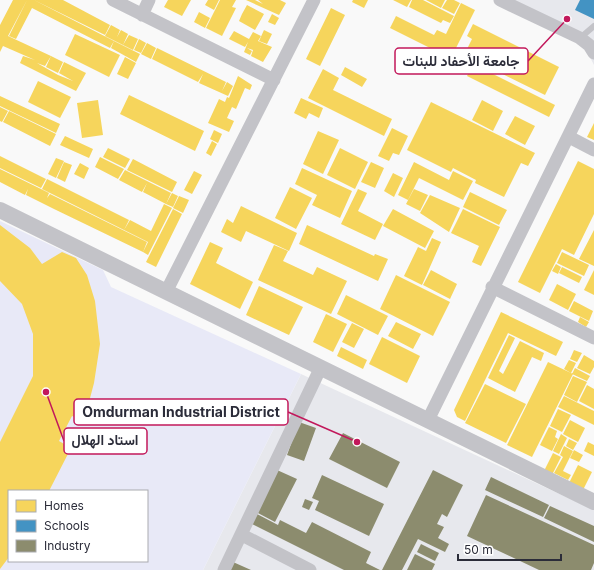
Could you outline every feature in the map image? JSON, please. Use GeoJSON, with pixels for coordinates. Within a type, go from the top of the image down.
{"type":"FeatureCollection","features":[{"type":"Feature","properties":{"kind":"street"},"geometry":{"type":"LineString","coordinates":[[113,0],[142,16],[274,80]]}},
{"type":"Feature","properties":{"kind":"street"},"geometry":{"type":"LineString","coordinates":[[142,16],[149,0]]}},
{"type":"Feature","properties":{"kind":"street"},"geometry":{"type":"LineString","coordinates":[[166,292],[314,0]]}},
{"type":"Feature","properties":{"kind":"street"},"geometry":{"type":"LineString","coordinates":[[500,0],[580,38],[589,45],[594,53]]}},
{"type":"Feature","properties":{"kind":"street"},"geometry":{"type":"LineString","coordinates":[[428,420],[492,287],[569,137],[594,84]]}},
{"type":"Feature","properties":{"kind":"street"},"geometry":{"type":"LineString","coordinates":[[569,137],[594,150]]}},
{"type":"Feature","properties":{"kind":"street"},"geometry":{"type":"LineString","coordinates":[[0,210],[594,502]]}},
{"type":"Feature","properties":{"kind":"street"},"geometry":{"type":"LineString","coordinates":[[492,287],[594,338]]}},
{"type":"Feature","properties":{"kind":"street"},"geometry":{"type":"LineString","coordinates":[[224,570],[321,367]]}},
{"type":"Feature","properties":{"kind":"street"},"geometry":{"type":"LineString","coordinates":[[242,535],[310,570]]}},
{"type":"Feature","properties":{"kind":"lane"},"geometry":{"type":"LineString","coordinates":[[580,38],[594,26]]}},
{"type":"Feature","properties":{"kind":"shaded area"},"geometry":{"type":"Polygon","coordinates":[[[500,0],[594,0],[594,65],[580,38],[500,0]]]}},
{"type":"Feature","properties":{"kind":"shaded area"},"geometry":{"type":"Polygon","coordinates":[[[0,221],[103,270],[111,287],[301,374],[203,570],[0,570],[0,221]]]}},
{"type":"Feature","properties":{"kind":"shaded area"},"geometry":{"type":"Polygon","coordinates":[[[301,374],[594,510],[594,570],[203,570],[301,374]]]}},
{"type":"Feature","properties":{"kind":"building: Homes"},"geometry":{"type":"Polygon","coordinates":[[[13,0],[27,0],[8,36],[51,56],[45,66],[37,63],[58,75],[73,81],[59,73],[64,62],[86,73],[76,91],[20,63],[23,56],[35,60],[3,46],[0,52],[0,25],[13,0]]]}},
{"type":"Feature","properties":{"kind":"building: Homes"},"geometry":{"type":"Polygon","coordinates":[[[27,0],[34,0],[114,41],[110,48],[32,8],[16,39],[9,36],[27,0]]]}},
{"type":"Feature","properties":{"kind":"building: Homes"},"geometry":{"type":"Polygon","coordinates":[[[34,0],[63,0],[110,25],[105,35],[34,0]]]}},
{"type":"Feature","properties":{"kind":"building: Homes"},"geometry":{"type":"Polygon","coordinates":[[[168,0],[191,0],[182,16],[164,7],[168,0]]]}},
{"type":"Feature","properties":{"kind":"building: Homes"},"geometry":{"type":"Polygon","coordinates":[[[208,0],[219,0],[214,10],[205,5],[208,0]]]}},
{"type":"Feature","properties":{"kind":"building: Homes"},"geometry":{"type":"Polygon","coordinates":[[[220,0],[236,0],[232,7],[236,8],[231,18],[215,10],[220,0]]]}},
{"type":"Feature","properties":{"kind":"building: Homes"},"geometry":{"type":"Polygon","coordinates":[[[246,0],[255,0],[263,4],[258,0],[280,0],[286,3],[279,15],[246,0]]]}},
{"type":"Feature","properties":{"kind":"building: Homes"},"geometry":{"type":"Polygon","coordinates":[[[353,0],[368,0],[364,8],[352,2],[353,0]]]}},
{"type":"Feature","properties":{"kind":"building: Homes"},"geometry":{"type":"Polygon","coordinates":[[[393,0],[411,0],[407,7],[393,0]]]}},
{"type":"Feature","properties":{"kind":"building: Homes"},"geometry":{"type":"Polygon","coordinates":[[[412,0],[423,0],[454,16],[450,23],[443,20],[441,23],[409,7],[412,0]]]}},
{"type":"Feature","properties":{"kind":"building: Homes"},"geometry":{"type":"Polygon","coordinates":[[[426,0],[445,0],[441,8],[426,0]]]}},
{"type":"Feature","properties":{"kind":"building: Homes"},"geometry":{"type":"Polygon","coordinates":[[[447,0],[454,0],[460,3],[454,14],[442,8],[447,0]]]}},
{"type":"Feature","properties":{"kind":"building: Homes"},"geometry":{"type":"Polygon","coordinates":[[[461,3],[475,10],[446,68],[425,57],[430,48],[390,28],[396,16],[434,35],[437,30],[446,34],[461,3]]]}},
{"type":"Feature","properties":{"kind":"building: Homes"},"geometry":{"type":"Polygon","coordinates":[[[247,5],[264,14],[259,23],[242,14],[247,5]]]}},
{"type":"Feature","properties":{"kind":"building: Homes"},"geometry":{"type":"Polygon","coordinates":[[[331,8],[345,15],[320,66],[306,59],[331,8]]]}},
{"type":"Feature","properties":{"kind":"building: Homes"},"geometry":{"type":"Polygon","coordinates":[[[215,10],[231,18],[222,36],[206,28],[215,10]]]}},
{"type":"Feature","properties":{"kind":"building: Homes"},"geometry":{"type":"Polygon","coordinates":[[[199,12],[210,18],[205,28],[194,22],[199,12]]]}},
{"type":"Feature","properties":{"kind":"building: Homes"},"geometry":{"type":"Polygon","coordinates":[[[242,14],[259,23],[255,30],[239,21],[242,14]]]}},
{"type":"Feature","properties":{"kind":"building: Homes"},"geometry":{"type":"Polygon","coordinates":[[[272,14],[279,18],[275,25],[268,22],[272,14]]]}},
{"type":"Feature","properties":{"kind":"building: Homes"},"geometry":{"type":"Polygon","coordinates":[[[473,24],[559,67],[545,95],[464,55],[472,39],[467,36],[473,24]]]}},
{"type":"Feature","properties":{"kind":"building: Homes"},"geometry":{"type":"Polygon","coordinates":[[[111,25],[120,30],[117,37],[121,30],[128,34],[123,45],[105,36],[111,25]]]}},
{"type":"Feature","properties":{"kind":"building: Homes"},"geometry":{"type":"Polygon","coordinates":[[[264,30],[272,34],[267,44],[259,41],[264,30]]]}},
{"type":"Feature","properties":{"kind":"building: Homes"},"geometry":{"type":"Polygon","coordinates":[[[234,31],[249,39],[253,32],[261,36],[258,41],[272,47],[263,62],[251,56],[253,50],[247,48],[252,51],[250,55],[244,52],[248,42],[245,47],[229,39],[234,31]]]}},
{"type":"Feature","properties":{"kind":"building: Homes"},"geometry":{"type":"Polygon","coordinates":[[[75,34],[120,55],[109,77],[65,55],[75,34]]]}},
{"type":"Feature","properties":{"kind":"building: Homes"},"geometry":{"type":"Polygon","coordinates":[[[129,35],[138,39],[133,50],[123,45],[129,35]]]}},
{"type":"Feature","properties":{"kind":"building: Homes"},"geometry":{"type":"Polygon","coordinates":[[[139,39],[146,43],[141,53],[134,50],[139,39]]]}},
{"type":"Feature","properties":{"kind":"building: Homes"},"geometry":{"type":"Polygon","coordinates":[[[114,41],[140,54],[136,62],[111,48],[114,41]]]}},
{"type":"Feature","properties":{"kind":"building: Homes"},"geometry":{"type":"Polygon","coordinates":[[[147,43],[156,48],[151,59],[141,54],[147,43]]]}},
{"type":"Feature","properties":{"kind":"building: Homes"},"geometry":{"type":"Polygon","coordinates":[[[157,48],[226,82],[222,91],[227,82],[233,86],[228,96],[199,83],[203,74],[198,82],[152,59],[157,48]]]}},
{"type":"Feature","properties":{"kind":"building: Homes"},"geometry":{"type":"Polygon","coordinates":[[[51,56],[63,62],[58,73],[46,67],[51,56]]]}},
{"type":"Feature","properties":{"kind":"building: Homes"},"geometry":{"type":"Polygon","coordinates":[[[125,57],[136,63],[128,79],[117,74],[125,57]]]}},
{"type":"Feature","properties":{"kind":"building: Homes"},"geometry":{"type":"Polygon","coordinates":[[[473,64],[555,105],[549,117],[467,76],[473,64]]]}},
{"type":"Feature","properties":{"kind":"building: Homes"},"geometry":{"type":"Polygon","coordinates":[[[345,67],[367,79],[362,87],[341,75],[345,67]]]}},
{"type":"Feature","properties":{"kind":"building: Homes"},"geometry":{"type":"Polygon","coordinates":[[[323,69],[339,78],[333,90],[392,119],[384,136],[308,98],[323,69]]]}},
{"type":"Feature","properties":{"kind":"building: Homes"},"geometry":{"type":"Polygon","coordinates":[[[238,76],[252,85],[250,90],[245,88],[236,109],[232,107],[227,118],[234,121],[229,132],[208,123],[219,99],[225,102],[227,97],[229,98],[238,76]]]}},
{"type":"Feature","properties":{"kind":"building: Homes"},"geometry":{"type":"Polygon","coordinates":[[[38,81],[71,97],[60,118],[28,102],[38,81]]]}},
{"type":"Feature","properties":{"kind":"building: Homes"},"geometry":{"type":"Polygon","coordinates":[[[129,95],[204,131],[195,151],[120,114],[129,95]]]}},
{"type":"Feature","properties":{"kind":"building: Homes"},"geometry":{"type":"Polygon","coordinates":[[[0,96],[60,124],[56,133],[0,106],[0,96]]]}},
{"type":"Feature","properties":{"kind":"building: Homes"},"geometry":{"type":"Polygon","coordinates":[[[301,98],[323,108],[319,118],[309,113],[306,119],[294,113],[301,98]]]}},
{"type":"Feature","properties":{"kind":"building: Homes"},"geometry":{"type":"Polygon","coordinates":[[[98,100],[103,135],[82,138],[77,103],[98,100]]]}},
{"type":"Feature","properties":{"kind":"building: Homes"},"geometry":{"type":"Polygon","coordinates":[[[482,100],[503,111],[493,131],[472,120],[482,100]]]}},
{"type":"Feature","properties":{"kind":"building: Homes"},"geometry":{"type":"Polygon","coordinates":[[[431,102],[535,153],[528,166],[521,163],[504,197],[475,183],[476,180],[453,168],[451,172],[407,150],[431,102]]]}},
{"type":"Feature","properties":{"kind":"building: Homes"},"geometry":{"type":"Polygon","coordinates":[[[0,107],[8,111],[2,122],[0,121],[0,107]]]}},
{"type":"Feature","properties":{"kind":"building: Homes"},"geometry":{"type":"Polygon","coordinates":[[[9,111],[56,134],[50,146],[3,122],[9,111]]]}},
{"type":"Feature","properties":{"kind":"building: Homes"},"geometry":{"type":"Polygon","coordinates":[[[515,116],[535,126],[525,145],[505,134],[515,116]]]}},
{"type":"Feature","properties":{"kind":"building: Homes"},"geometry":{"type":"Polygon","coordinates":[[[594,123],[594,140],[587,137],[594,123]]]}},
{"type":"Feature","properties":{"kind":"building: Homes"},"geometry":{"type":"Polygon","coordinates":[[[392,128],[408,136],[399,155],[393,153],[389,161],[378,156],[392,128]]]}},
{"type":"Feature","properties":{"kind":"building: Homes"},"geometry":{"type":"Polygon","coordinates":[[[214,130],[222,134],[218,143],[210,139],[214,130]]]}},
{"type":"Feature","properties":{"kind":"building: Homes"},"geometry":{"type":"Polygon","coordinates":[[[318,131],[339,140],[323,174],[303,164],[318,131]]]}},
{"type":"Feature","properties":{"kind":"building: Homes"},"geometry":{"type":"Polygon","coordinates":[[[65,136],[93,149],[89,158],[60,145],[65,136]]]}},
{"type":"Feature","properties":{"kind":"building: Homes"},"geometry":{"type":"Polygon","coordinates":[[[212,141],[217,144],[211,156],[206,153],[212,141]]]}},
{"type":"Feature","properties":{"kind":"building: Homes"},"geometry":{"type":"Polygon","coordinates":[[[108,148],[130,159],[125,168],[103,157],[108,148]]]}},
{"type":"Feature","properties":{"kind":"building: Homes"},"geometry":{"type":"Polygon","coordinates":[[[340,148],[368,162],[355,189],[327,175],[340,148]]]}},
{"type":"Feature","properties":{"kind":"building: Homes"},"geometry":{"type":"Polygon","coordinates":[[[0,156],[46,179],[41,188],[0,168],[0,156]]]}},
{"type":"Feature","properties":{"kind":"building: Homes"},"geometry":{"type":"Polygon","coordinates":[[[100,157],[124,169],[118,179],[95,167],[100,157]]]}},
{"type":"Feature","properties":{"kind":"building: Homes"},"geometry":{"type":"Polygon","coordinates":[[[56,158],[64,161],[56,178],[48,174],[56,158]]]}},
{"type":"Feature","properties":{"kind":"building: Homes"},"geometry":{"type":"Polygon","coordinates":[[[133,159],[177,182],[172,192],[127,170],[133,159]]]}},
{"type":"Feature","properties":{"kind":"building: Homes"},"geometry":{"type":"Polygon","coordinates":[[[578,161],[594,169],[594,214],[574,255],[562,249],[540,293],[518,282],[578,161]]]}},
{"type":"Feature","properties":{"kind":"building: Homes"},"geometry":{"type":"Polygon","coordinates":[[[64,162],[72,165],[65,182],[57,178],[64,162]]]}},
{"type":"Feature","properties":{"kind":"building: Homes"},"geometry":{"type":"Polygon","coordinates":[[[371,162],[384,168],[375,188],[361,182],[371,162]]]}},
{"type":"Feature","properties":{"kind":"building: Homes"},"geometry":{"type":"Polygon","coordinates":[[[414,162],[449,180],[453,171],[473,181],[463,200],[419,178],[408,200],[398,195],[414,162]]]}},
{"type":"Feature","properties":{"kind":"building: Homes"},"geometry":{"type":"Polygon","coordinates":[[[80,163],[89,168],[84,179],[74,174],[80,163]]]}},
{"type":"Feature","properties":{"kind":"building: Homes"},"geometry":{"type":"Polygon","coordinates":[[[302,168],[352,191],[340,218],[312,205],[317,195],[295,184],[302,168]]]}},
{"type":"Feature","properties":{"kind":"building: Homes"},"geometry":{"type":"Polygon","coordinates":[[[0,169],[49,193],[47,198],[50,194],[147,242],[143,252],[26,195],[28,189],[25,195],[0,182],[0,169]]]}},
{"type":"Feature","properties":{"kind":"building: Homes"},"geometry":{"type":"Polygon","coordinates":[[[125,170],[171,193],[166,204],[143,192],[147,183],[142,192],[119,180],[125,170]]]}},
{"type":"Feature","properties":{"kind":"building: Homes"},"geometry":{"type":"Polygon","coordinates":[[[194,171],[202,175],[192,194],[184,190],[194,171]]]}},
{"type":"Feature","properties":{"kind":"building: Homes"},"geometry":{"type":"Polygon","coordinates":[[[393,173],[403,178],[394,197],[384,191],[393,173]]]}},
{"type":"Feature","properties":{"kind":"building: Homes"},"geometry":{"type":"Polygon","coordinates":[[[47,179],[129,220],[124,230],[42,189],[47,179]]]}},
{"type":"Feature","properties":{"kind":"building: Homes"},"geometry":{"type":"Polygon","coordinates":[[[290,187],[312,198],[296,229],[275,218],[290,187]]]}},
{"type":"Feature","properties":{"kind":"building: Homes"},"geometry":{"type":"Polygon","coordinates":[[[358,189],[367,193],[358,211],[383,224],[375,240],[341,224],[358,189]]]}},
{"type":"Feature","properties":{"kind":"building: Homes"},"geometry":{"type":"Polygon","coordinates":[[[414,189],[428,195],[420,211],[406,204],[414,189]]]}},
{"type":"Feature","properties":{"kind":"building: Homes"},"geometry":{"type":"Polygon","coordinates":[[[470,192],[507,210],[499,225],[463,207],[470,192]]]}},
{"type":"Feature","properties":{"kind":"building: Homes"},"geometry":{"type":"Polygon","coordinates":[[[172,193],[178,196],[173,207],[166,204],[172,193]]]}},
{"type":"Feature","properties":{"kind":"building: Homes"},"geometry":{"type":"Polygon","coordinates":[[[430,195],[460,208],[449,232],[420,213],[430,195]]]}},
{"type":"Feature","properties":{"kind":"building: Homes"},"geometry":{"type":"Polygon","coordinates":[[[179,196],[189,200],[183,213],[173,208],[179,196]]]}},
{"type":"Feature","properties":{"kind":"building: Homes"},"geometry":{"type":"Polygon","coordinates":[[[164,204],[172,208],[148,255],[143,252],[148,242],[124,230],[130,220],[151,231],[164,204]]]}},
{"type":"Feature","properties":{"kind":"building: Homes"},"geometry":{"type":"Polygon","coordinates":[[[241,206],[297,233],[289,251],[246,231],[241,242],[221,232],[227,219],[233,223],[241,206]]]}},
{"type":"Feature","properties":{"kind":"building: Homes"},"geometry":{"type":"Polygon","coordinates":[[[173,209],[182,214],[156,267],[146,262],[173,209]]]}},
{"type":"Feature","properties":{"kind":"building: Homes"},"geometry":{"type":"Polygon","coordinates":[[[393,209],[434,231],[425,248],[383,226],[393,209]]]}},
{"type":"Feature","properties":{"kind":"building: Homes"},"geometry":{"type":"Polygon","coordinates":[[[463,209],[500,227],[481,266],[472,262],[479,246],[451,233],[463,209]]]}},
{"type":"Feature","properties":{"kind":"building: Homes"},"geometry":{"type":"Polygon","coordinates":[[[0,225],[30,248],[42,264],[62,252],[76,258],[87,275],[95,301],[100,344],[94,383],[89,402],[81,420],[72,416],[59,441],[71,448],[50,490],[8,490],[8,558],[0,569],[0,442],[33,376],[33,334],[22,304],[0,281],[0,225]]]}},
{"type":"Feature","properties":{"kind":"building: Homes"},"geometry":{"type":"Polygon","coordinates":[[[307,225],[374,256],[375,254],[388,259],[378,281],[299,244],[307,225]]]}},
{"type":"Feature","properties":{"kind":"building: Homes"},"geometry":{"type":"Polygon","coordinates":[[[594,230],[594,266],[579,259],[594,230]]]}},
{"type":"Feature","properties":{"kind":"building: Homes"},"geometry":{"type":"Polygon","coordinates":[[[432,238],[441,242],[422,285],[404,276],[418,247],[426,251],[432,238]]]}},
{"type":"Feature","properties":{"kind":"building: Homes"},"geometry":{"type":"Polygon","coordinates":[[[210,242],[223,248],[216,263],[253,282],[240,309],[190,284],[210,242]]]}},
{"type":"Feature","properties":{"kind":"building: Homes"},"geometry":{"type":"Polygon","coordinates":[[[274,245],[288,251],[283,261],[313,275],[317,267],[347,281],[331,314],[258,280],[274,245]]]}},
{"type":"Feature","properties":{"kind":"building: Homes"},"geometry":{"type":"Polygon","coordinates":[[[562,252],[589,265],[584,276],[557,263],[562,252]]]}},
{"type":"Feature","properties":{"kind":"building: Homes"},"geometry":{"type":"Polygon","coordinates":[[[556,264],[561,267],[558,274],[552,271],[556,264]]]}},
{"type":"Feature","properties":{"kind":"building: Homes"},"geometry":{"type":"Polygon","coordinates":[[[562,267],[582,277],[579,283],[559,273],[562,267]]]}},
{"type":"Feature","properties":{"kind":"building: Homes"},"geometry":{"type":"Polygon","coordinates":[[[431,270],[457,284],[450,299],[423,285],[431,270]]]}},
{"type":"Feature","properties":{"kind":"building: Homes"},"geometry":{"type":"Polygon","coordinates":[[[594,270],[594,295],[584,290],[594,270]]]}},
{"type":"Feature","properties":{"kind":"building: Homes"},"geometry":{"type":"Polygon","coordinates":[[[396,275],[450,302],[433,336],[380,309],[396,275]]]}},
{"type":"Feature","properties":{"kind":"building: Homes"},"geometry":{"type":"Polygon","coordinates":[[[557,284],[576,294],[568,310],[549,300],[557,284]]]}},
{"type":"Feature","properties":{"kind":"building: Homes"},"geometry":{"type":"Polygon","coordinates":[[[259,286],[303,307],[289,335],[246,315],[259,286]]]}},
{"type":"Feature","properties":{"kind":"building: Homes"},"geometry":{"type":"Polygon","coordinates":[[[346,295],[388,316],[378,335],[337,314],[346,295]]]}},
{"type":"Feature","properties":{"kind":"building: Homes"},"geometry":{"type":"Polygon","coordinates":[[[574,301],[593,311],[589,321],[569,311],[574,301]]]}},
{"type":"Feature","properties":{"kind":"building: Homes"},"geometry":{"type":"Polygon","coordinates":[[[501,312],[563,342],[556,356],[508,333],[465,421],[457,417],[454,410],[501,312]]]}},
{"type":"Feature","properties":{"kind":"building: Homes"},"geometry":{"type":"Polygon","coordinates":[[[326,314],[347,324],[333,352],[313,342],[326,314]]]}},
{"type":"Feature","properties":{"kind":"building: Homes"},"geometry":{"type":"Polygon","coordinates":[[[580,317],[589,322],[586,327],[578,322],[580,317]]]}},
{"type":"Feature","properties":{"kind":"building: Homes"},"geometry":{"type":"Polygon","coordinates":[[[396,322],[421,334],[413,349],[388,336],[396,322]]]}},
{"type":"Feature","properties":{"kind":"building: Homes"},"geometry":{"type":"Polygon","coordinates":[[[352,323],[364,329],[354,348],[342,342],[352,323]]]}},
{"type":"Feature","properties":{"kind":"building: Homes"},"geometry":{"type":"Polygon","coordinates":[[[509,335],[515,338],[499,371],[503,374],[520,341],[544,353],[541,361],[532,357],[515,392],[488,378],[509,335]]]}},
{"type":"Feature","properties":{"kind":"building: Homes"},"geometry":{"type":"Polygon","coordinates":[[[382,337],[420,356],[407,383],[369,364],[382,337]]]}},
{"type":"Feature","properties":{"kind":"building: Homes"},"geometry":{"type":"Polygon","coordinates":[[[341,347],[367,360],[363,369],[337,356],[341,347]]]}},
{"type":"Feature","properties":{"kind":"building: Homes"},"geometry":{"type":"Polygon","coordinates":[[[574,350],[582,353],[577,362],[570,359],[574,350]]]}},
{"type":"Feature","properties":{"kind":"building: Homes"},"geometry":{"type":"Polygon","coordinates":[[[584,355],[594,361],[594,367],[590,374],[577,368],[584,355]]]}},
{"type":"Feature","properties":{"kind":"building: Homes"},"geometry":{"type":"Polygon","coordinates":[[[569,360],[576,363],[571,373],[564,369],[569,360]]]}},
{"type":"Feature","properties":{"kind":"building: Homes"},"geometry":{"type":"Polygon","coordinates":[[[548,362],[573,374],[532,457],[507,445],[548,362]]]}},
{"type":"Feature","properties":{"kind":"building: Homes"},"geometry":{"type":"Polygon","coordinates":[[[575,368],[590,376],[587,381],[572,374],[575,368]]]}},
{"type":"Feature","properties":{"kind":"building: Homes"},"geometry":{"type":"Polygon","coordinates":[[[573,376],[587,382],[577,402],[564,395],[573,376]]]}},
{"type":"Feature","properties":{"kind":"building: Homes"},"geometry":{"type":"Polygon","coordinates":[[[485,384],[526,404],[506,443],[465,423],[485,384]]]}},
{"type":"Feature","properties":{"kind":"building: Homes"},"geometry":{"type":"Polygon","coordinates":[[[587,385],[594,389],[594,409],[579,401],[587,385]]]}},
{"type":"Feature","properties":{"kind":"building: Homes"},"geometry":{"type":"Polygon","coordinates":[[[564,396],[594,411],[594,425],[558,407],[564,396]]]}},
{"type":"Feature","properties":{"kind":"building: Homes"},"geometry":{"type":"Polygon","coordinates":[[[558,409],[571,415],[562,432],[550,426],[558,409]]]}},
{"type":"Feature","properties":{"kind":"building: Homes"},"geometry":{"type":"Polygon","coordinates":[[[570,420],[585,428],[578,442],[563,434],[570,420]]]}},
{"type":"Feature","properties":{"kind":"building: Homes"},"geometry":{"type":"Polygon","coordinates":[[[549,427],[557,431],[555,437],[558,439],[552,451],[540,445],[549,427]]]}},
{"type":"Feature","properties":{"kind":"building: Homes"},"geometry":{"type":"Polygon","coordinates":[[[561,434],[567,438],[559,454],[553,451],[561,434]]]}},
{"type":"Feature","properties":{"kind":"building: Homes"},"geometry":{"type":"Polygon","coordinates":[[[569,439],[577,443],[573,450],[566,446],[569,439]]]}},
{"type":"Feature","properties":{"kind":"building: Homes"},"geometry":{"type":"Polygon","coordinates":[[[588,442],[594,445],[594,456],[584,451],[588,442]]]}},
{"type":"Feature","properties":{"kind":"building: Homes"},"geometry":{"type":"Polygon","coordinates":[[[564,446],[573,451],[563,471],[571,475],[568,480],[554,473],[563,457],[560,455],[564,446]]]}},
{"type":"Feature","properties":{"kind":"building: Homes"},"geometry":{"type":"Polygon","coordinates":[[[574,450],[583,455],[579,462],[570,458],[574,450]]]}},
{"type":"Feature","properties":{"kind":"building: Homes"},"geometry":{"type":"Polygon","coordinates":[[[553,453],[561,457],[552,475],[544,471],[553,453]]]}},
{"type":"Feature","properties":{"kind":"building: Homes"},"geometry":{"type":"Polygon","coordinates":[[[578,465],[592,472],[583,490],[569,483],[578,465]]]}},
{"type":"Feature","properties":{"kind":"building: Schools"},"geometry":{"type":"Polygon","coordinates":[[[580,0],[594,0],[594,19],[575,10],[580,0]]]}},
{"type":"Feature","properties":{"kind":"building: Industry"},"geometry":{"type":"Polygon","coordinates":[[[299,422],[316,428],[304,461],[287,455],[299,422]]]}},
{"type":"Feature","properties":{"kind":"building: Industry"},"geometry":{"type":"Polygon","coordinates":[[[343,433],[400,462],[387,488],[329,459],[343,433]]]}},
{"type":"Feature","properties":{"kind":"building: Industry"},"geometry":{"type":"Polygon","coordinates":[[[277,470],[297,479],[275,522],[256,512],[277,470]]]}},
{"type":"Feature","properties":{"kind":"building: Industry"},"geometry":{"type":"Polygon","coordinates":[[[433,470],[463,485],[447,517],[442,514],[437,524],[444,527],[438,538],[449,544],[445,552],[418,539],[402,570],[382,570],[433,470]]]}},
{"type":"Feature","properties":{"kind":"building: Industry"},"geometry":{"type":"Polygon","coordinates":[[[322,475],[384,504],[369,536],[315,510],[319,501],[312,498],[322,475]]]}},
{"type":"Feature","properties":{"kind":"building: Industry"},"geometry":{"type":"Polygon","coordinates":[[[491,477],[549,505],[543,517],[485,490],[491,477]]]}},
{"type":"Feature","properties":{"kind":"building: Industry"},"geometry":{"type":"Polygon","coordinates":[[[486,495],[594,545],[594,563],[591,570],[539,570],[467,536],[486,495]]]}},
{"type":"Feature","properties":{"kind":"building: Industry"},"geometry":{"type":"Polygon","coordinates":[[[305,499],[313,502],[309,510],[302,507],[305,499]]]}},
{"type":"Feature","properties":{"kind":"building: Industry"},"geometry":{"type":"Polygon","coordinates":[[[550,506],[594,526],[594,542],[544,518],[550,506]]]}},
{"type":"Feature","properties":{"kind":"building: Industry"},"geometry":{"type":"Polygon","coordinates":[[[257,514],[278,525],[280,520],[306,533],[312,522],[371,552],[366,563],[380,570],[344,570],[252,524],[257,514]]]}},
{"type":"Feature","properties":{"kind":"building: Industry"},"geometry":{"type":"Polygon","coordinates":[[[421,544],[439,553],[435,561],[417,552],[421,544]]]}},
{"type":"Feature","properties":{"kind":"building: Industry"},"geometry":{"type":"Polygon","coordinates":[[[415,554],[435,564],[432,570],[407,570],[415,554]]]}},
{"type":"Feature","properties":{"kind":"building: Industry"},"geometry":{"type":"Polygon","coordinates":[[[233,562],[251,570],[229,570],[233,562]]]}},
{"type":"Feature","properties":{"kind":"place","name":"جامعة الأحفاد للبنات"},"geometry":{"type":"Point","coordinates":[567,19]}},
{"type":"Feature","properties":{"kind":"place","name":"استاد الهلال"},"geometry":{"type":"Point","coordinates":[46,392]}},
{"type":"Feature","properties":{"kind":"place","name":"Omdurman Industrial District"},"geometry":{"type":"Point","coordinates":[357,442]}}]}
